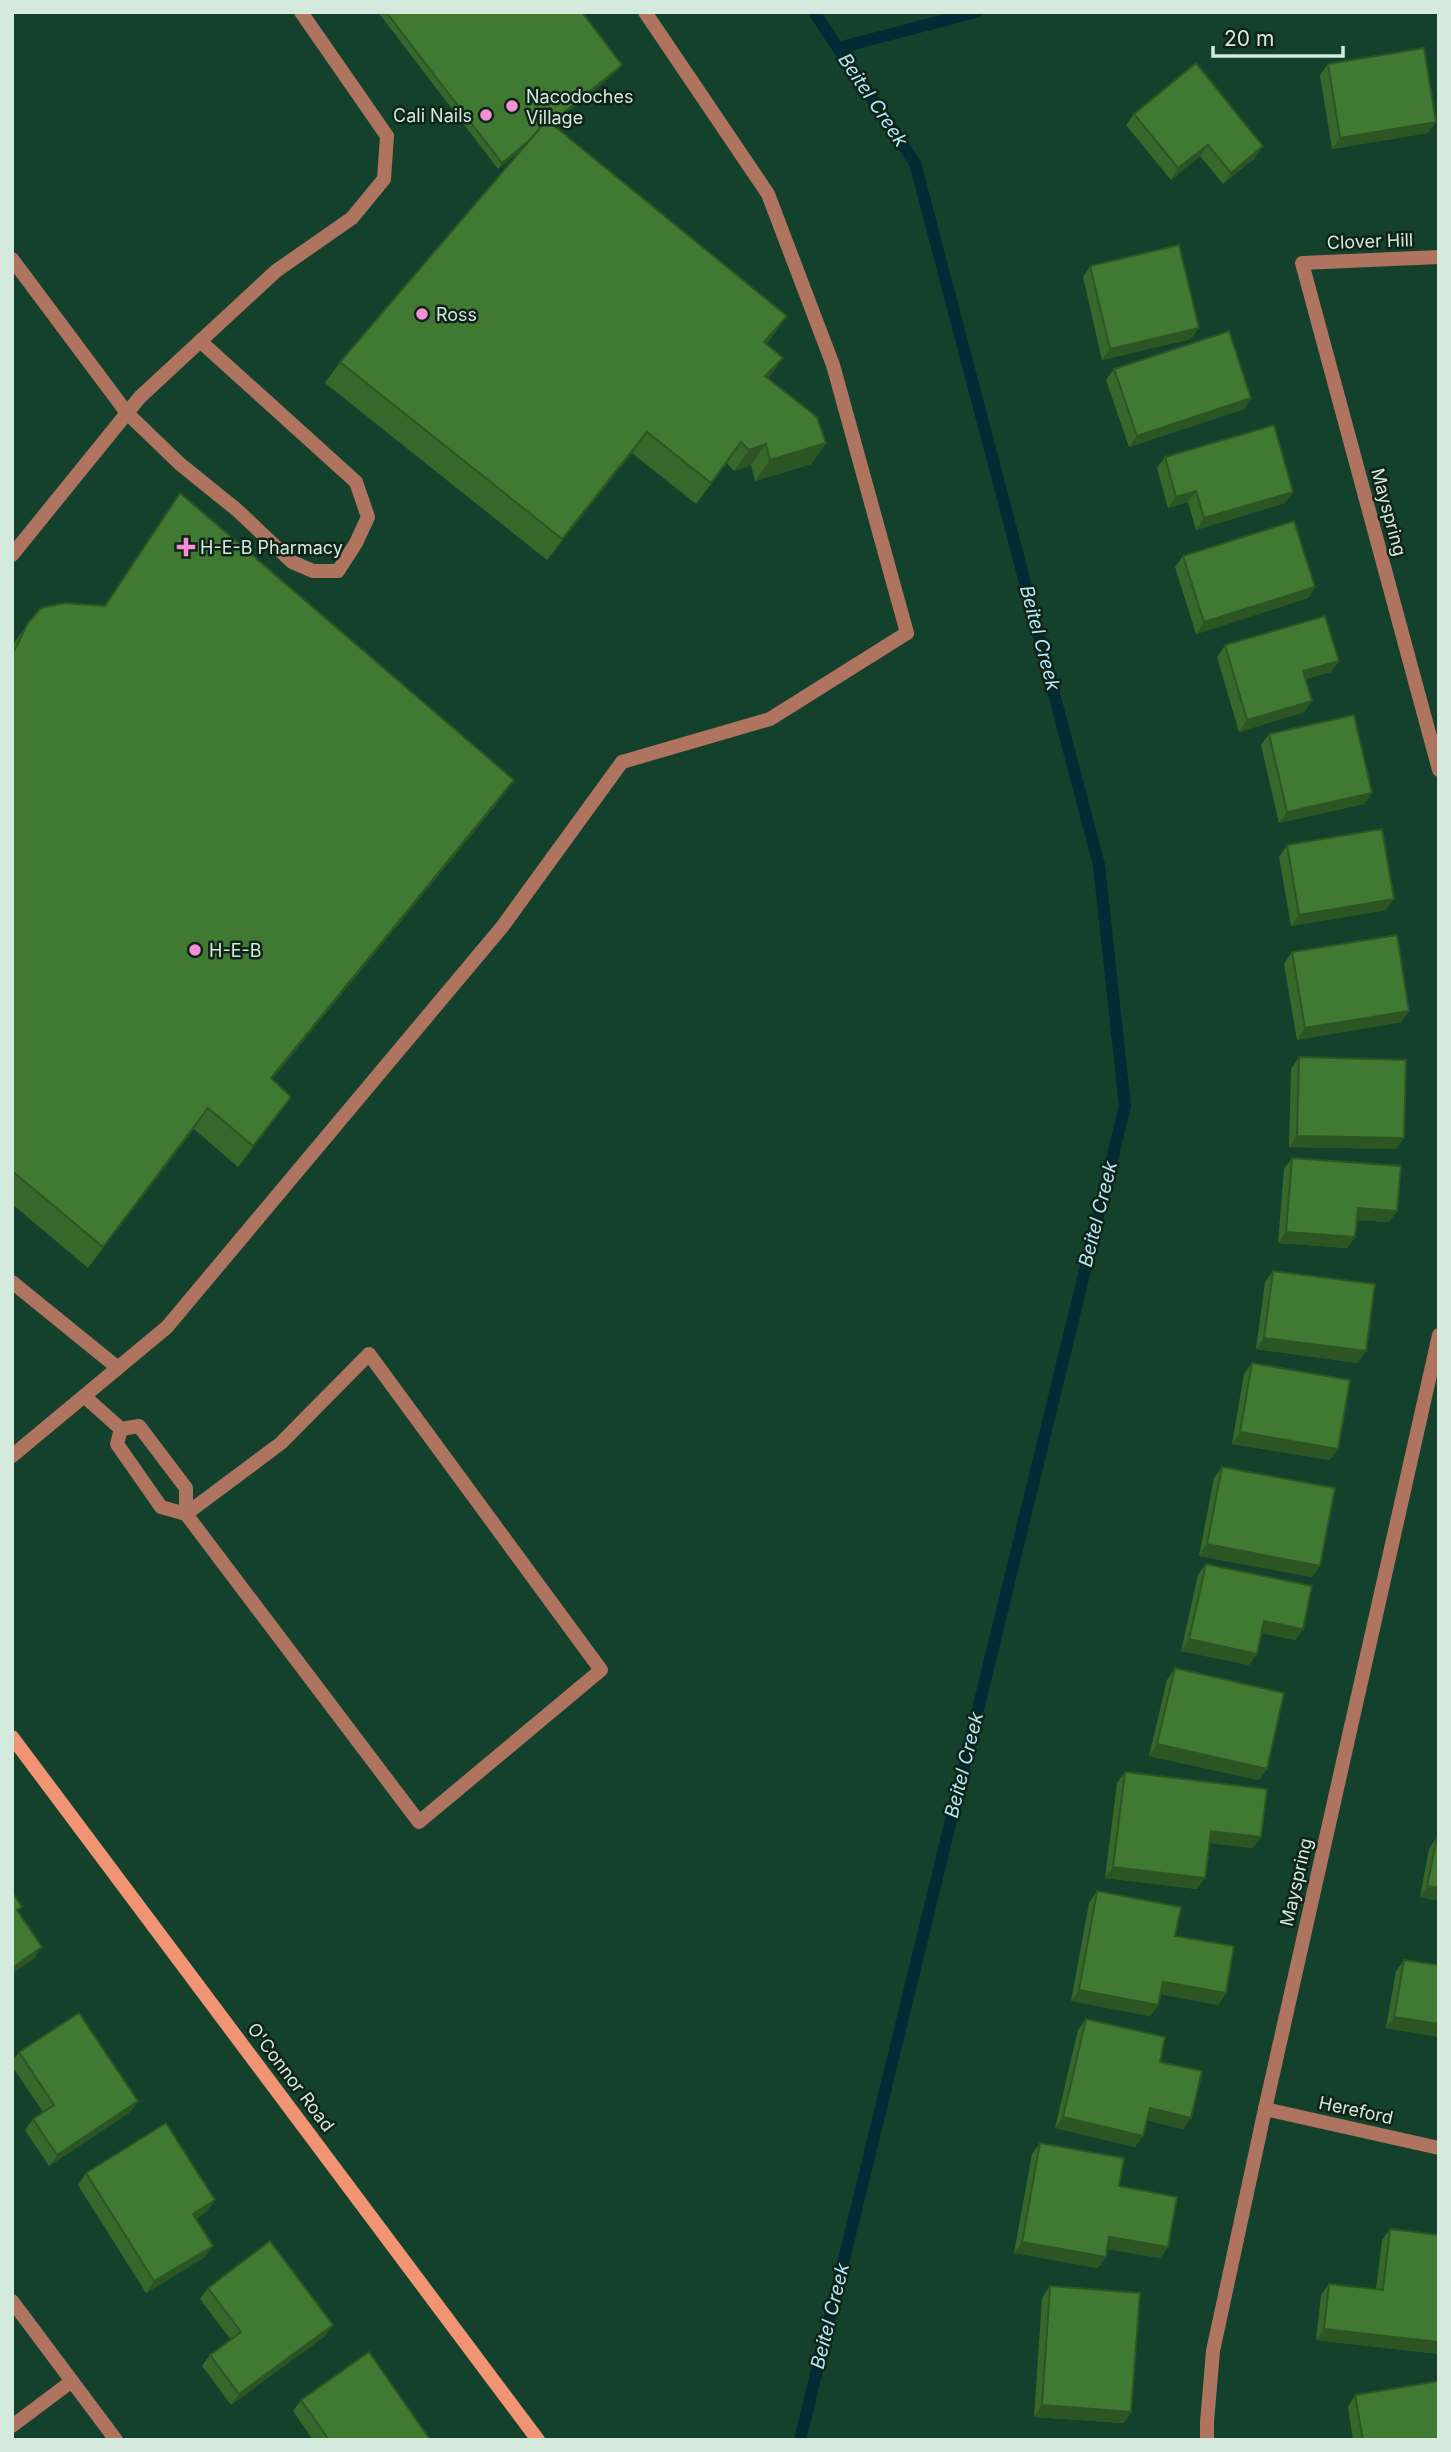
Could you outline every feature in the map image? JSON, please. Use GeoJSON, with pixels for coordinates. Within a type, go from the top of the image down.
{"type":"FeatureCollection","features":[{"type":"Feature","properties":{"kind":"main road","name":"O'Connor Road"},"geometry":{"type":"LineString","coordinates":[[12,1737],[538,2440]]}},
{"type":"Feature","properties":{"kind":"street"},"geometry":{"type":"LineString","coordinates":[[12,555],[139,397],[276,271],[352,218],[384,179],[387,136],[301,12]]}},
{"type":"Feature","properties":{"kind":"street"},"geometry":{"type":"LineString","coordinates":[[12,1456],[167,1327],[493,937],[622,762],[770,719],[908,633],[833,365],[768,194],[645,12]]}},
{"type":"Feature","properties":{"kind":"street","name":"Clover Hill"},"geometry":{"type":"LineString","coordinates":[[1302,263],[1439,257]]}},
{"type":"Feature","properties":{"kind":"street"},"geometry":{"type":"LineString","coordinates":[[12,259],[127,413],[180,464],[237,510],[292,562],[313,571],[338,571],[356,543],[368,517],[356,482],[200,341]]}},
{"type":"Feature","properties":{"kind":"street","name":"Mayspring"},"geometry":{"type":"LineString","coordinates":[[1302,263],[1439,771]]}},
{"type":"Feature","properties":{"kind":"street"},"geometry":{"type":"LineString","coordinates":[[12,1282],[118,1368]]}},
{"type":"Feature","properties":{"kind":"street","name":"Mayspring"},"geometry":{"type":"LineString","coordinates":[[1207,2440],[1213,2351],[1439,1335]]}},
{"type":"Feature","properties":{"kind":"street"},"geometry":{"type":"LineString","coordinates":[[121,1429],[117,1444],[162,1507],[186,1514],[419,1822],[601,1670],[369,1354],[281,1443],[186,1514]]}},
{"type":"Feature","properties":{"kind":"street"},"geometry":{"type":"LineString","coordinates":[[84,1396],[121,1429]]}},
{"type":"Feature","properties":{"kind":"street"},"geometry":{"type":"LineString","coordinates":[[121,1429],[139,1426],[186,1488],[186,1514]]}},
{"type":"Feature","properties":{"kind":"street","name":"Hereford"},"geometry":{"type":"LineString","coordinates":[[1265,2109],[1439,2148]]}},
{"type":"Feature","properties":{"kind":"street"},"geometry":{"type":"LineString","coordinates":[[12,2301],[116,2440]]}},
{"type":"Feature","properties":{"kind":"street"},"geometry":{"type":"LineString","coordinates":[[12,2426],[72,2381]]}},
{"type":"Feature","properties":{"kind":"building","name":"Nacodoches Village"},"geometry":{"type":"Polygon","coordinates":[[[386,12],[582,12],[622,65],[551,123],[547,120],[530,140],[502,163],[386,12]]]}},
{"type":"Feature","properties":{"kind":"building"},"geometry":{"type":"Polygon","coordinates":[[[1424,48],[1436,122],[1340,138],[1328,64],[1424,48]]]}},
{"type":"Feature","properties":{"kind":"building"},"geometry":{"type":"Polygon","coordinates":[[[1196,63],[1263,146],[1231,173],[1208,145],[1178,168],[1134,114],[1196,63]]]}},
{"type":"Feature","properties":{"kind":"building"},"geometry":{"type":"Polygon","coordinates":[[[547,120],[787,316],[764,342],[783,358],[765,376],[817,417],[826,443],[770,460],[766,444],[749,450],[741,442],[711,483],[647,432],[562,539],[340,362],[547,120]]]}},
{"type":"Feature","properties":{"kind":"building"},"geometry":{"type":"Polygon","coordinates":[[[1179,245],[1199,328],[1110,349],[1090,266],[1179,245]]]}},
{"type":"Feature","properties":{"kind":"building"},"geometry":{"type":"Polygon","coordinates":[[[1229,331],[1251,398],[1137,436],[1114,369],[1229,331]]]}},
{"type":"Feature","properties":{"kind":"building"},"geometry":{"type":"Polygon","coordinates":[[[1274,425],[1293,492],[1204,518],[1196,491],[1176,497],[1165,457],[1274,425]]]}},
{"type":"Feature","properties":{"kind":"building","name":"H-E-B"},"geometry":{"type":"Polygon","coordinates":[[[180,493],[514,780],[271,1078],[291,1097],[253,1146],[208,1108],[103,1247],[12,1171],[12,655],[28,623],[41,608],[65,603],[105,606],[180,493]]]}},
{"type":"Feature","properties":{"kind":"building"},"geometry":{"type":"Polygon","coordinates":[[[1294,521],[1315,587],[1204,622],[1183,556],[1294,521]]]}},
{"type":"Feature","properties":{"kind":"building"},"geometry":{"type":"Polygon","coordinates":[[[1325,616],[1339,661],[1303,671],[1312,701],[1247,720],[1225,645],[1325,616]]]}},
{"type":"Feature","properties":{"kind":"building"},"geometry":{"type":"Polygon","coordinates":[[[1354,715],[1372,793],[1287,812],[1269,734],[1354,715]]]}},
{"type":"Feature","properties":{"kind":"building"},"geometry":{"type":"Polygon","coordinates":[[[1382,829],[1394,899],[1299,915],[1287,845],[1382,829]]]}},
{"type":"Feature","properties":{"kind":"building"},"geometry":{"type":"Polygon","coordinates":[[[1397,935],[1409,1011],[1305,1028],[1292,952],[1397,935]]]}},
{"type":"Feature","properties":{"kind":"building"},"geometry":{"type":"Polygon","coordinates":[[[1299,1057],[1406,1060],[1404,1138],[1297,1136],[1299,1057]]]}},
{"type":"Feature","properties":{"kind":"building"},"geometry":{"type":"Polygon","coordinates":[[[1292,1158],[1401,1166],[1397,1211],[1358,1208],[1355,1237],[1286,1232],[1292,1158]]]}},
{"type":"Feature","properties":{"kind":"building"},"geometry":{"type":"Polygon","coordinates":[[[1273,1271],[1375,1284],[1366,1351],[1264,1338],[1273,1271]]]}},
{"type":"Feature","properties":{"kind":"building"},"geometry":{"type":"Polygon","coordinates":[[[1252,1363],[1350,1380],[1338,1449],[1240,1432],[1252,1363]]]}},
{"type":"Feature","properties":{"kind":"building"},"geometry":{"type":"Polygon","coordinates":[[[1222,1467],[1335,1488],[1320,1566],[1207,1544],[1222,1467]]]}},
{"type":"Feature","properties":{"kind":"building"},"geometry":{"type":"Polygon","coordinates":[[[1206,1564],[1312,1586],[1303,1629],[1264,1621],[1257,1654],[1189,1639],[1206,1564]]]}},
{"type":"Feature","properties":{"kind":"building"},"geometry":{"type":"Polygon","coordinates":[[[1175,1668],[1284,1693],[1267,1769],[1157,1744],[1175,1668]]]}},
{"type":"Feature","properties":{"kind":"building"},"geometry":{"type":"Polygon","coordinates":[[[1125,1772],[1267,1789],[1261,1837],[1211,1831],[1205,1878],[1113,1867],[1125,1772]]]}},
{"type":"Feature","properties":{"kind":"building"},"geometry":{"type":"Polygon","coordinates":[[[1437,1837],[1439,1838],[1439,1888],[1427,1886],[1437,1837]]]}},
{"type":"Feature","properties":{"kind":"building"},"geometry":{"type":"Polygon","coordinates":[[[1097,1891],[1181,1907],[1175,1936],[1234,1946],[1226,1993],[1163,1982],[1158,2005],[1079,1990],[1097,1891]]]}},
{"type":"Feature","properties":{"kind":"building"},"geometry":{"type":"Polygon","coordinates":[[[12,1892],[22,1907],[17,1910],[42,1947],[12,1968],[12,1892]]]}},
{"type":"Feature","properties":{"kind":"building"},"geometry":{"type":"Polygon","coordinates":[[[1404,1960],[1439,1965],[1439,2024],[1394,2017],[1404,1960]]]}},
{"type":"Feature","properties":{"kind":"building"},"geometry":{"type":"Polygon","coordinates":[[[79,2013],[138,2101],[57,2155],[33,2119],[54,2105],[19,2052],[79,2013]]]}},
{"type":"Feature","properties":{"kind":"building"},"geometry":{"type":"Polygon","coordinates":[[[1086,2019],[1165,2037],[1160,2062],[1202,2071],[1191,2118],[1150,2108],[1143,2136],[1063,2117],[1086,2019]]]}},
{"type":"Feature","properties":{"kind":"building"},"geometry":{"type":"Polygon","coordinates":[[[166,2123],[215,2200],[193,2214],[213,2246],[154,2281],[86,2173],[166,2123]]]}},
{"type":"Feature","properties":{"kind":"building"},"geometry":{"type":"Polygon","coordinates":[[[1040,2143],[1124,2158],[1119,2186],[1177,2197],[1168,2247],[1109,2237],[1106,2257],[1022,2242],[1040,2143]]]}},
{"type":"Feature","properties":{"kind":"building"},"geometry":{"type":"Polygon","coordinates":[[[1390,2229],[1439,2235],[1439,2342],[1324,2329],[1329,2284],[1383,2290],[1390,2229]]]}},
{"type":"Feature","properties":{"kind":"building"},"geometry":{"type":"Polygon","coordinates":[[[270,2241],[333,2325],[239,2394],[210,2355],[241,2332],[208,2288],[270,2241]]]}},
{"type":"Feature","properties":{"kind":"building"},"geometry":{"type":"Polygon","coordinates":[[[1050,2286],[1140,2293],[1131,2412],[1042,2405],[1050,2286]]]}},
{"type":"Feature","properties":{"kind":"building"},"geometry":{"type":"Polygon","coordinates":[[[369,2352],[429,2438],[329,2440],[301,2400],[369,2352]]]}},
{"type":"Feature","properties":{"kind":"building"},"geometry":{"type":"Polygon","coordinates":[[[1439,2381],[1439,2440],[1363,2440],[1355,2395],[1439,2381]]]}},
{"type":"Feature","properties":{"kind":"waterway","name":"Beitel Creek"},"geometry":{"type":"LineString","coordinates":[[800,2440],[1125,1106],[1099,865],[915,163],[814,12]]}},
{"type":"Feature","properties":{"kind":"waterway"},"geometry":{"type":"LineString","coordinates":[[838,48],[976,12]]}},
{"type":"Feature","properties":{"kind":"place","name":"Nacodoches Village"},"geometry":{"type":"Point","coordinates":[512,106]}},
{"type":"Feature","properties":{"kind":"place","name":"Cali Nails"},"geometry":{"type":"Point","coordinates":[486,115]}},
{"type":"Feature","properties":{"kind":"place","name":"Ross"},"geometry":{"type":"Point","coordinates":[422,314]}},
{"type":"Feature","properties":{"kind":"place","name":"H-E-B Pharmacy"},"geometry":{"type":"Point","coordinates":[186,547]}},
{"type":"Feature","properties":{"kind":"place","name":"H-E-B"},"geometry":{"type":"Point","coordinates":[195,950]}}]}
